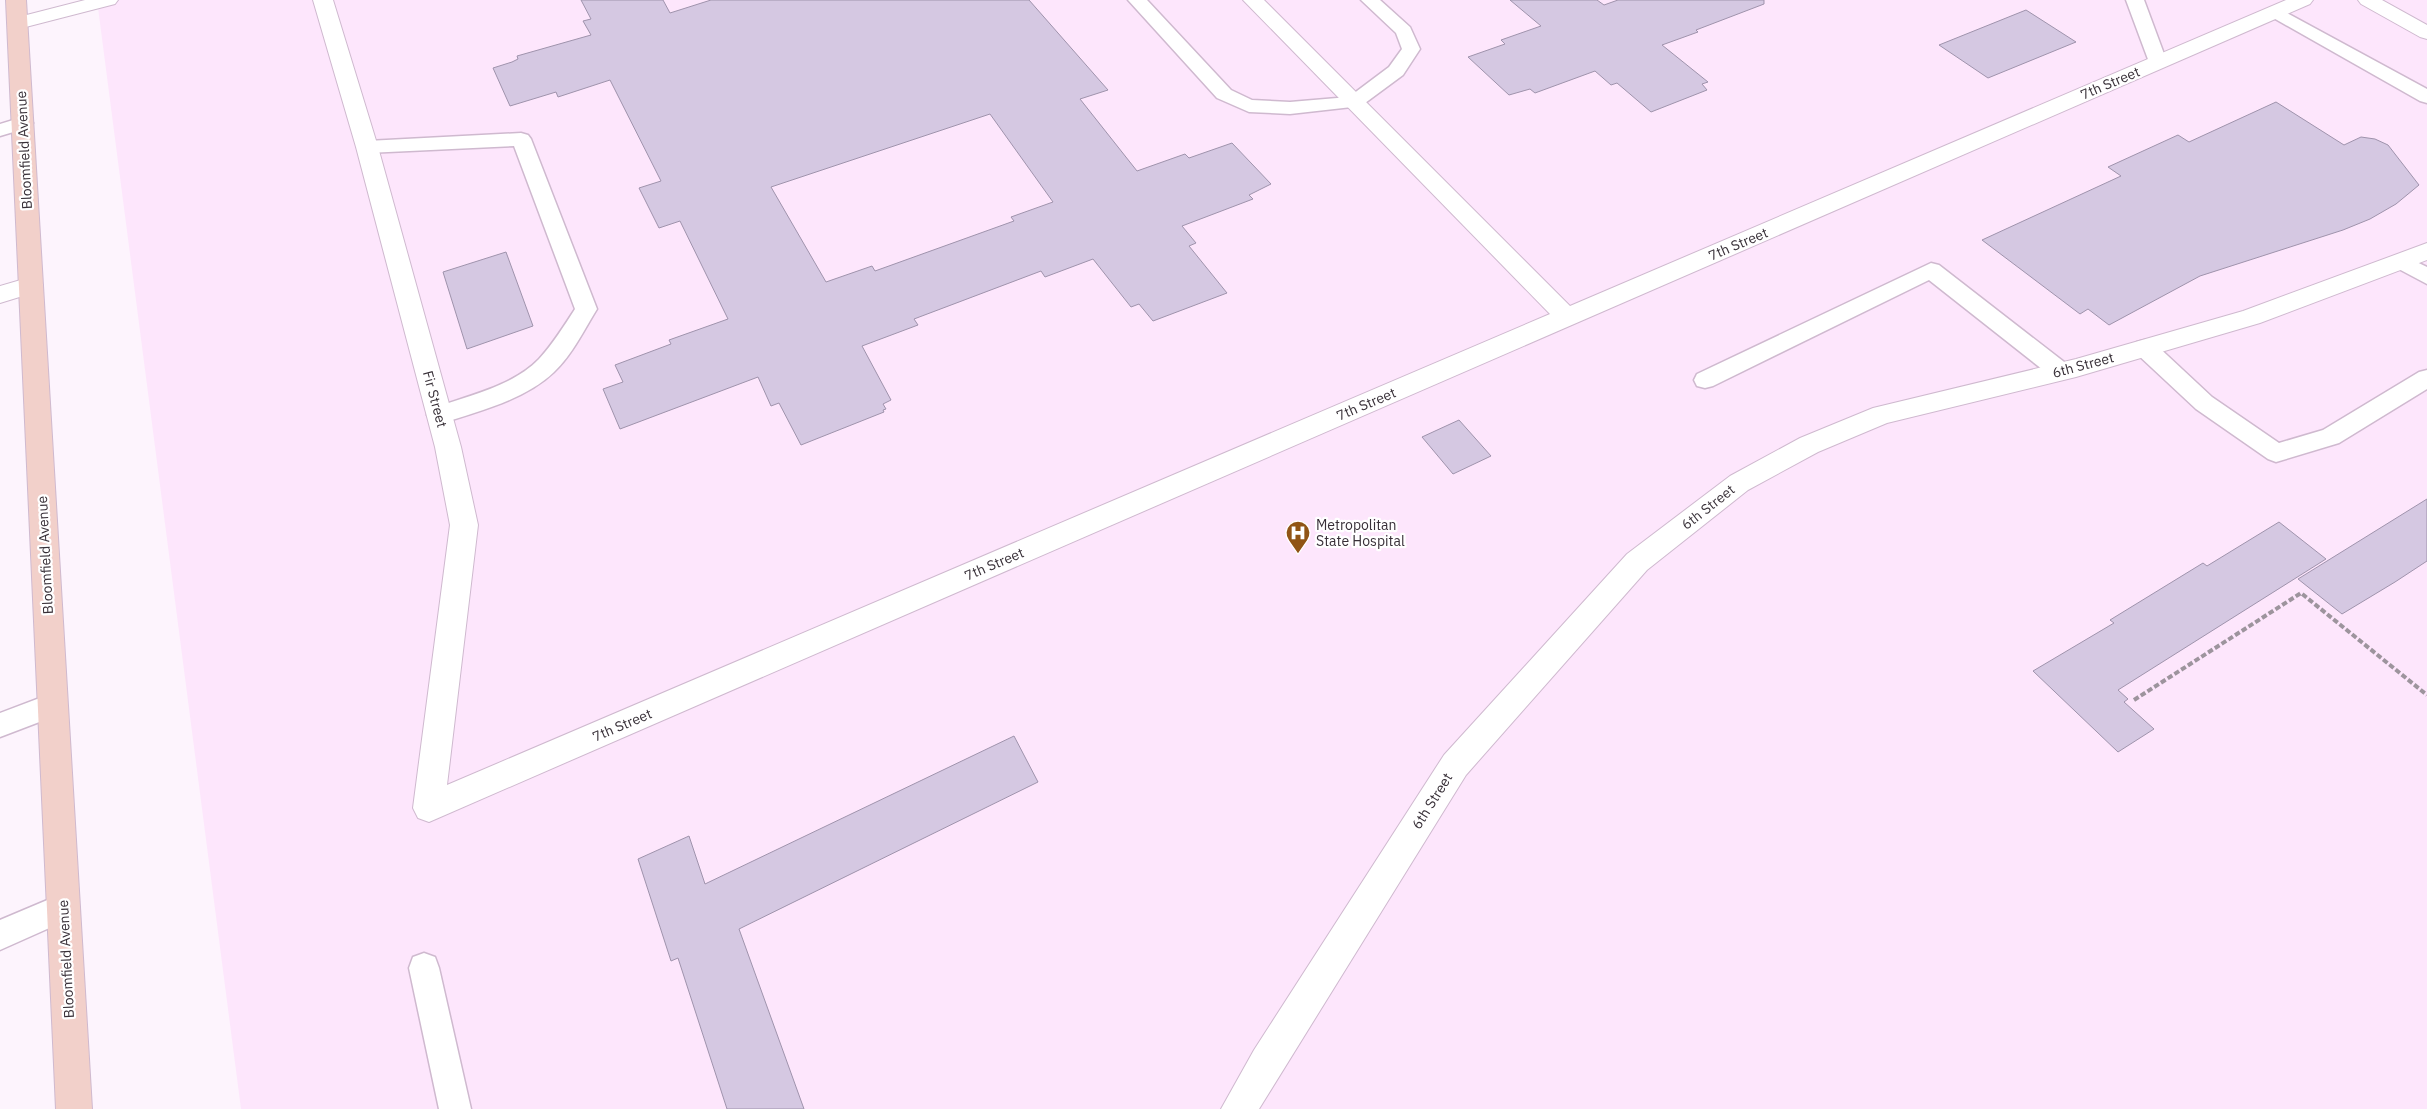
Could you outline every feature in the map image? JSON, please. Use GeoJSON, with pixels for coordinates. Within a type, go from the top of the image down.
{"type":"FeatureCollection","features":[{"type":"Feature","properties":{"kind":"main road","name":"Bloomfield Avenue"},"geometry":{"type":"LineString","coordinates":[[17,12],[11,127],[31,285],[74,1109]]}},
{"type":"Feature","properties":{"kind":"street"},"geometry":{"type":"LineString","coordinates":[[17,12],[108,0]]}},
{"type":"Feature","properties":{"kind":"street","name":"Fir Street"},"geometry":{"type":"LineString","coordinates":[[323,0],[367,147],[448,447],[464,526],[429,808]]}},
{"type":"Feature","properties":{"kind":"street"},"geometry":{"type":"LineString","coordinates":[[1253,0],[1567,317]]}},
{"type":"Feature","properties":{"kind":"street","name":"7th Street"},"geometry":{"type":"LineString","coordinates":[[429,808],[2303,0]]}},
{"type":"Feature","properties":{"kind":"street"},"geometry":{"type":"LineString","coordinates":[[2368,0],[2427,33]]}},
{"type":"Feature","properties":{"kind":"street","name":"6th Street"},"geometry":{"type":"LineString","coordinates":[[1239,1109],[1266,1062],[1455,765],[1637,562],[1739,483],[1809,445],[1882,415],[2060,372],[2251,317],[2402,262],[2427,251]]}},
{"type":"Feature","properties":{"kind":"street"},"geometry":{"type":"LineString","coordinates":[[0,295],[31,285]]}},
{"type":"Feature","properties":{"kind":"lane"},"geometry":{"type":"LineString","coordinates":[[1137,0],[1224,94],[1249,106],[1290,108],[1354,102],[1396,71],[1411,49],[1404,31],[1370,0]]}},
{"type":"Feature","properties":{"kind":"lane"},"geometry":{"type":"LineString","coordinates":[[2135,0],[2158,62]]}},
{"type":"Feature","properties":{"kind":"lane"},"geometry":{"type":"LineString","coordinates":[[2276,12],[2427,97]]}},
{"type":"Feature","properties":{"kind":"lane"},"geometry":{"type":"LineString","coordinates":[[367,147],[521,138],[586,309],[564,344],[545,367],[512,387],[439,415]]}},
{"type":"Feature","properties":{"kind":"lane"},"geometry":{"type":"LineString","coordinates":[[2402,262],[2427,277]]}},
{"type":"Feature","properties":{"kind":"lane"},"geometry":{"type":"LineString","coordinates":[[1705,380],[1931,270],[2060,372]]}},
{"type":"Feature","properties":{"kind":"lane"},"geometry":{"type":"LineString","coordinates":[[2145,348],[2204,403],[2276,453],[2331,437],[2427,378]]}},
{"type":"Feature","properties":{"kind":"lane"},"geometry":{"type":"LineString","coordinates":[[0,725],[52,705]]}},
{"type":"Feature","properties":{"kind":"lane"},"geometry":{"type":"LineString","coordinates":[[0,935],[64,907]]}},
{"type":"Feature","properties":{"kind":"lane"},"geometry":{"type":"LineString","coordinates":[[424,968],[455,1109]]}},
{"type":"Feature","properties":{"kind":"path"},"geometry":{"type":"LineString","coordinates":[[2134,700],[2301,593],[2427,696]]}},
{"type":"Feature","properties":{"kind":"shaded area","name":"Metropolitan State Hospital"},"geometry":{"type":"Polygon","coordinates":[[[97,0],[2427,0],[2427,1109],[241,1109],[97,0]]]}},
{"type":"Feature","properties":{"kind":"building"},"geometry":{"type":"Polygon","coordinates":[[[581,0],[663,0],[670,13],[711,0],[1029,0],[1108,90],[1080,99],[1137,171],[1185,154],[1189,158],[1232,143],[1271,184],[1249,195],[1253,199],[1182,226],[1196,243],[1189,246],[1227,293],[1153,321],[1139,304],[1131,307],[1093,259],[1045,277],[1041,271],[914,319],[918,325],[862,346],[891,400],[883,404],[886,409],[883,410],[884,412],[801,445],[779,403],[771,406],[758,377],[620,429],[603,389],[623,382],[615,365],[671,344],[669,340],[728,319],[680,221],[659,228],[639,188],[661,181],[610,80],[558,97],[556,92],[510,106],[493,68],[518,59],[517,56],[591,35],[583,21],[591,19],[581,0]],[[990,114],[771,187],[826,282],[872,266],[875,271],[1014,221],[1011,217],[1053,202],[990,114]]]}},
{"type":"Feature","properties":{"kind":"building"},"geometry":{"type":"Polygon","coordinates":[[[1510,0],[1597,0],[1604,5],[1618,0],[1764,0],[1764,4],[1662,45],[1708,82],[1702,84],[1707,90],[1651,112],[1617,83],[1611,85],[1595,71],[1535,93],[1530,89],[1509,95],[1468,57],[1505,44],[1501,40],[1541,26],[1510,0]]]}},
{"type":"Feature","properties":{"kind":"building"},"geometry":{"type":"Polygon","coordinates":[[[2026,10],[2076,42],[1988,78],[1939,45],[2026,10]]]}},
{"type":"Feature","properties":{"kind":"building"},"geometry":{"type":"Polygon","coordinates":[[[2276,102],[2344,145],[2361,137],[2375,139],[2388,145],[2419,185],[2396,204],[2370,219],[2343,230],[2200,276],[2109,325],[2088,309],[2080,314],[1982,240],[2121,176],[2108,167],[2178,135],[2189,142],[2276,102]]]}},
{"type":"Feature","properties":{"kind":"building"},"geometry":{"type":"Polygon","coordinates":[[[506,252],[533,326],[467,349],[443,272],[506,252]]]}},
{"type":"Feature","properties":{"kind":"building"},"geometry":{"type":"Polygon","coordinates":[[[1459,420],[1491,456],[1453,474],[1422,437],[1459,420]]]}},
{"type":"Feature","properties":{"kind":"building"},"geometry":{"type":"Polygon","coordinates":[[[2427,499],[2427,561],[2395,582],[2342,614],[2298,579],[2427,499]]]}},
{"type":"Feature","properties":{"kind":"building"},"geometry":{"type":"Polygon","coordinates":[[[2279,522],[2326,559],[2118,690],[2128,699],[2124,702],[2154,729],[2118,752],[2033,671],[2114,623],[2110,620],[2203,563],[2207,566],[2279,522]]]}},
{"type":"Feature","properties":{"kind":"building"},"geometry":{"type":"Polygon","coordinates":[[[1014,736],[1038,782],[739,929],[804,1109],[727,1109],[678,958],[671,961],[638,859],[689,836],[705,884],[1014,736]]]}},
{"type":"Feature","properties":{"kind":"place","name":"Metropolitan State Hospital"},"geometry":{"type":"Point","coordinates":[1298,554]}}]}
